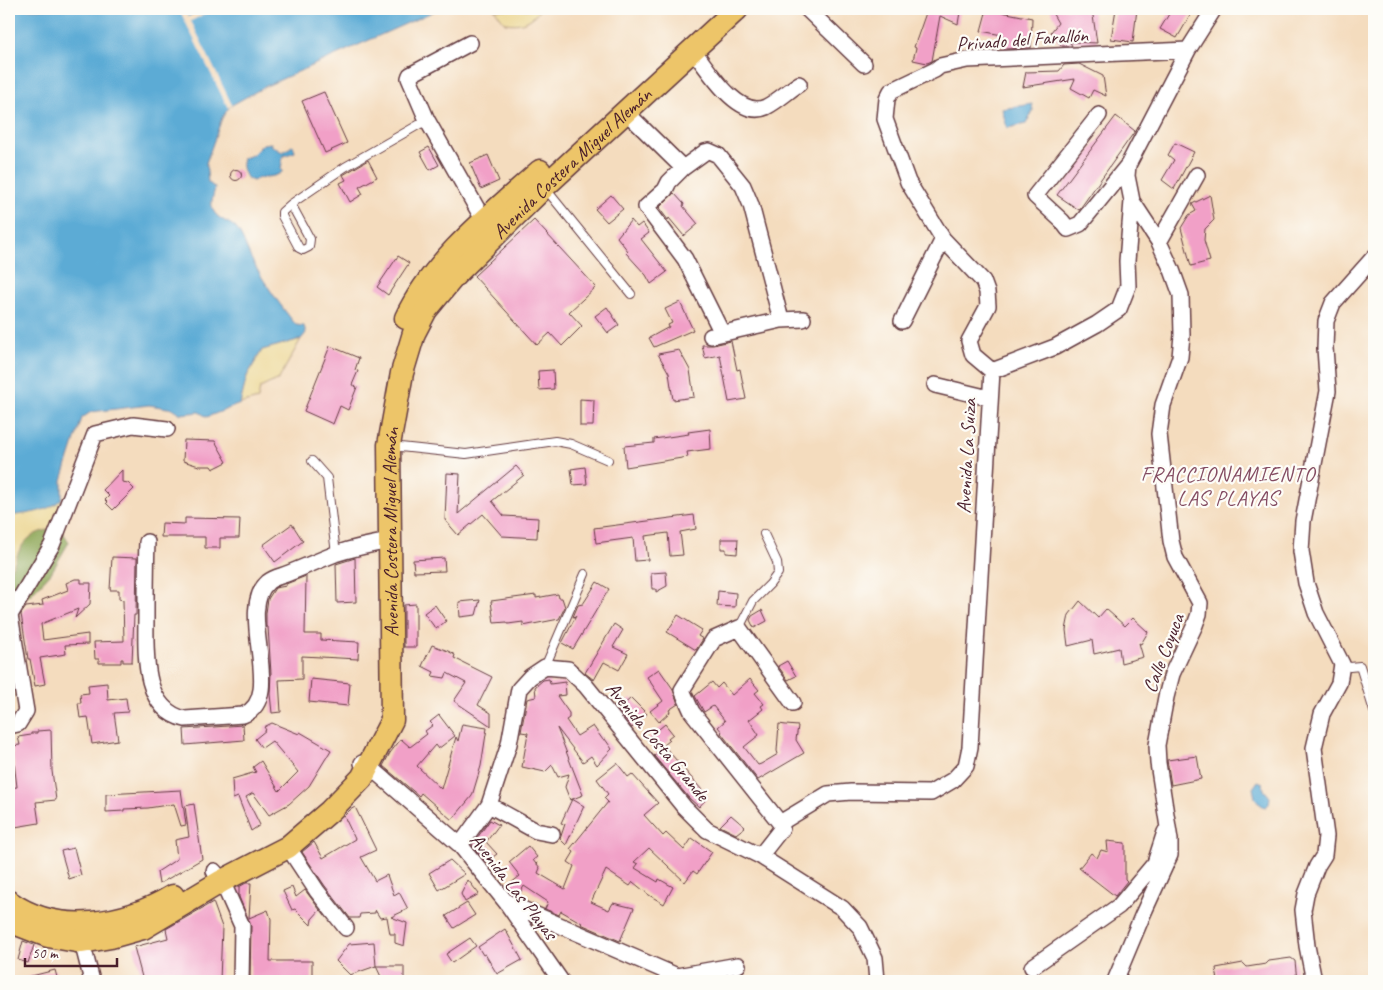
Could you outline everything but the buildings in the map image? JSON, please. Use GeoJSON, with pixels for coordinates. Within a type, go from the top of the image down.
{"type":"FeatureCollection","features":[{"type":"Feature","properties":{"kind":"main road","name":"Avenida Costera Miguel Alemán"},"geometry":{"type":"LineString","coordinates":[[387,541],[383,388],[397,336],[413,303],[428,282],[464,240],[718,9]]}},
{"type":"Feature","properties":{"kind":"main road","name":"Avenida Costera Miguel Alemán"},"geometry":{"type":"LineString","coordinates":[[9,902],[18,908],[52,921],[81,924],[108,922],[165,901],[218,876],[288,847],[341,800],[362,778],[382,711],[385,693],[389,445],[402,373],[414,333],[426,310],[454,275],[544,187],[737,9]]}},
{"type":"Feature","properties":{"kind":"main road","name":"Avenida Costera Miguel Alemán"},"geometry":{"type":"LineString","coordinates":[[9,921],[48,936],[82,942],[111,937],[143,928],[307,817],[365,764]]}},
{"type":"Feature","properties":{"kind":"street"},"geometry":{"type":"LineString","coordinates":[[807,9],[864,64]]}},
{"type":"Feature","properties":{"kind":"street"},"geometry":{"type":"LineString","coordinates":[[1099,115],[1035,196],[1068,229],[1080,224],[1128,165],[1188,50],[1214,9]]}},
{"type":"Feature","properties":{"kind":"street"},"geometry":{"type":"LineString","coordinates":[[470,43],[410,75],[409,78],[427,120],[484,221]]}},
{"type":"Feature","properties":{"kind":"street"},"geometry":{"type":"LineString","coordinates":[[692,50],[731,98],[744,106],[765,107],[799,84]]}},
{"type":"Feature","properties":{"kind":"street","name":"Privado del Farallón"},"geometry":{"type":"LineString","coordinates":[[992,371],[973,355],[969,342],[988,306],[987,292],[983,281],[943,239],[908,182],[885,119],[887,99],[891,91],[940,66],[967,60],[1188,50]]}},
{"type":"Feature","properties":{"kind":"street"},"geometry":{"type":"LineString","coordinates":[[626,112],[683,168]]}},
{"type":"Feature","properties":{"kind":"street"},"geometry":{"type":"LineString","coordinates":[[781,320],[751,205],[743,186],[718,155],[709,151],[683,168],[668,182],[665,190],[646,207],[685,259],[716,335],[781,320],[803,319]]}},
{"type":"Feature","properties":{"kind":"street"},"geometry":{"type":"LineString","coordinates":[[992,371],[1055,347],[1119,310],[1128,286],[1127,261],[1132,201],[1127,176],[1128,165]]}},
{"type":"Feature","properties":{"kind":"street"},"geometry":{"type":"LineString","coordinates":[[1159,242],[1198,175]]}},
{"type":"Feature","properties":{"kind":"street","name":"Calle Coyuca"},"geometry":{"type":"LineString","coordinates":[[1115,981],[1142,914],[1170,855],[1170,840],[1157,745],[1172,674],[1196,625],[1200,603],[1175,557],[1170,541],[1159,434],[1159,420],[1163,405],[1180,357],[1182,315],[1180,295],[1172,270],[1159,242],[1132,201]]}},
{"type":"Feature","properties":{"kind":"street"},"geometry":{"type":"LineString","coordinates":[[902,321],[943,239]]}},
{"type":"Feature","properties":{"kind":"street"},"geometry":{"type":"LineString","coordinates":[[1314,981],[1309,961],[1303,910],[1306,894],[1317,866],[1324,855],[1326,836],[1314,748],[1322,714],[1340,683],[1342,664],[1316,613],[1306,584],[1301,551],[1303,521],[1328,391],[1325,348],[1326,320],[1333,303],[1374,257]]}},
{"type":"Feature","properties":{"kind":"street","name":"Avenida La Suiza"},"geometry":{"type":"LineString","coordinates":[[780,824],[828,794],[851,792],[932,793],[952,780],[966,766],[970,747],[992,371]]}},
{"type":"Feature","properties":{"kind":"street"},"geometry":{"type":"LineString","coordinates":[[934,385],[989,398]]}},
{"type":"Feature","properties":{"kind":"street"},"geometry":{"type":"LineString","coordinates":[[9,726],[18,724],[26,711],[9,615],[52,545],[94,434],[133,425],[168,429]]}},
{"type":"Feature","properties":{"kind":"street"},"geometry":{"type":"LineString","coordinates":[[147,542],[146,666],[153,690],[161,704],[176,717],[185,719],[243,715],[251,712],[257,705],[261,694],[257,613],[260,592],[269,581],[336,554],[387,541]]}},
{"type":"Feature","properties":{"kind":"street"},"geometry":{"type":"LineString","coordinates":[[760,856],[782,828],[692,712],[682,690],[714,639],[740,628],[793,703]]}},
{"type":"Feature","properties":{"kind":"street"},"geometry":{"type":"LineString","coordinates":[[460,845],[489,805],[508,744],[519,689],[530,677],[545,667]]}},
{"type":"Feature","properties":{"kind":"street","name":"Avenida Costa Grande"},"geometry":{"type":"LineString","coordinates":[[545,667],[568,669],[586,686],[684,807],[707,830],[760,856],[842,908],[860,927],[875,958],[877,981]]}},
{"type":"Feature","properties":{"kind":"street","name":"Avenida Las Playas"},"geometry":{"type":"LineString","coordinates":[[365,764],[460,845],[506,902],[561,981]]}},
{"type":"Feature","properties":{"kind":"street"},"geometry":{"type":"LineString","coordinates":[[489,805],[536,831],[552,834]]}},
{"type":"Feature","properties":{"kind":"street"},"geometry":{"type":"LineString","coordinates":[[1032,967],[1118,906],[1155,863],[1167,821]]}},
{"type":"Feature","properties":{"kind":"street"},"geometry":{"type":"LineString","coordinates":[[288,847],[346,928]]}},
{"type":"Feature","properties":{"kind":"street"},"geometry":{"type":"LineString","coordinates":[[218,876],[242,926],[241,981]]}},
{"type":"Feature","properties":{"kind":"street"},"geometry":{"type":"LineString","coordinates":[[506,902],[680,978],[738,965]]}},
{"type":"Feature","properties":{"kind":"street"},"geometry":{"type":"LineString","coordinates":[[82,942],[92,981]]}},
{"type":"Feature","properties":{"kind":"lane"},"geometry":{"type":"LineString","coordinates":[[291,204],[310,239],[309,247],[303,250],[299,248],[282,216],[282,212],[291,204],[346,167],[427,120]]}},
{"type":"Feature","properties":{"kind":"lane"},"geometry":{"type":"LineString","coordinates":[[544,187],[631,294]]}},
{"type":"Feature","properties":{"kind":"lane"},"geometry":{"type":"LineString","coordinates":[[389,445],[466,454],[555,441],[571,444],[608,460]]}},
{"type":"Feature","properties":{"kind":"lane"},"geometry":{"type":"LineString","coordinates":[[312,461],[326,478],[336,554]]}},
{"type":"Feature","properties":{"kind":"lane"},"geometry":{"type":"LineString","coordinates":[[740,628],[754,602],[778,573],[777,562],[764,534]]}},
{"type":"Feature","properties":{"kind":"lane"},"geometry":{"type":"LineString","coordinates":[[545,667],[585,574]]}},
{"type":"Feature","properties":{"kind":"lane"},"geometry":{"type":"LineString","coordinates":[[1342,664],[1350,667],[1360,666],[1374,711]]}},
{"type":"Feature","properties":{"kind":"green space"},"geometry":{"type":"Polygon","coordinates":[[[55,529],[62,531],[69,542],[51,573],[30,595],[9,605],[9,571],[23,544],[35,534],[55,529]]]}},
{"type":"Feature","properties":{"kind":"sand"},"geometry":{"type":"Polygon","coordinates":[[[494,9],[540,9],[529,20],[516,24],[505,23],[494,9]]]}},
{"type":"Feature","properties":{"kind":"sand"},"geometry":{"type":"Polygon","coordinates":[[[301,339],[279,379],[260,388],[258,399],[240,404],[247,376],[262,350],[301,339]]]}},
{"type":"Feature","properties":{"kind":"sand"},"geometry":{"type":"Polygon","coordinates":[[[62,498],[55,529],[39,532],[27,540],[20,549],[9,571],[9,516],[56,504],[62,498]]]}},
{"type":"Feature","properties":{"kind":"water"},"geometry":{"type":"Polygon","coordinates":[[[9,9],[439,9],[264,87],[230,106],[222,118],[206,163],[208,182],[215,188],[212,207],[217,216],[236,228],[263,280],[296,325],[304,326],[306,333],[301,339],[262,350],[247,376],[240,404],[207,417],[199,412],[181,414],[174,409],[149,405],[91,412],[82,418],[62,480],[62,498],[50,507],[30,513],[9,516],[9,9]]]}},
{"type":"Feature","properties":{"kind":"water"},"geometry":{"type":"Polygon","coordinates":[[[1032,104],[1033,111],[1026,124],[1007,128],[1002,109],[1032,104]]]}},
{"type":"Feature","properties":{"kind":"water"},"geometry":{"type":"Polygon","coordinates":[[[271,143],[271,145],[282,152],[293,145],[295,152],[283,156],[281,169],[283,171],[280,174],[253,181],[250,180],[243,172],[243,158],[252,155],[263,144],[271,143]]]}},
{"type":"Feature","properties":{"kind":"water"},"geometry":{"type":"Polygon","coordinates":[[[1258,781],[1263,783],[1264,790],[1270,797],[1269,804],[1266,807],[1262,806],[1255,798],[1253,788],[1258,781]]]}},
{"type":"Feature","properties":{"kind":"pier"},"geometry":{"type":"Polygon","coordinates":[[[179,9],[184,9],[188,17],[204,9],[215,9],[191,21],[232,105],[228,108],[179,9]]]}},
{"type":"Feature","properties":{"kind":"district","name":"FRACCIONAMIENTO LAS PLAYAS"},"geometry":{"type":"Point","coordinates":[1228,486]}}]}
